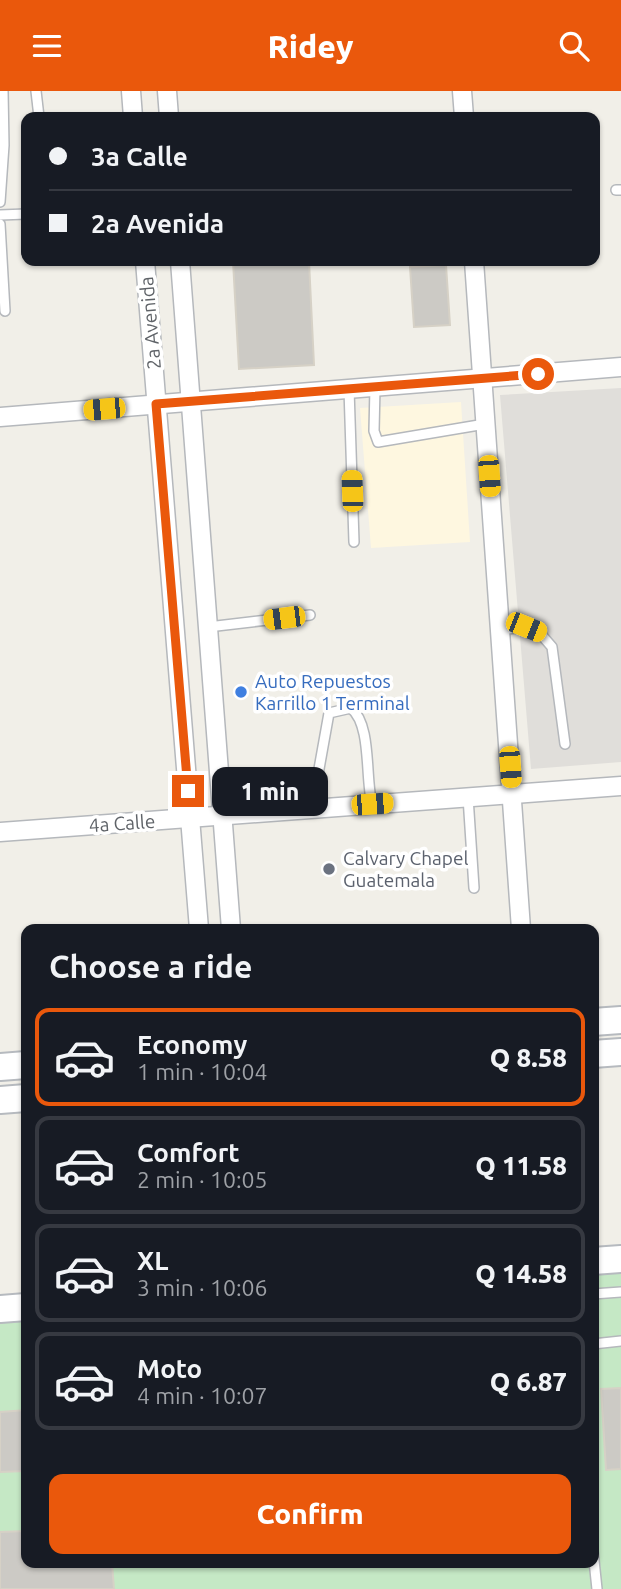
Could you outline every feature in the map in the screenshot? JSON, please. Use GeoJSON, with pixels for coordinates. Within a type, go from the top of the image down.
{"type":"FeatureCollection","features":[{"type":"Feature","properties":{"kind":"main road"},"geometry":{"type":"LineString","coordinates":[[599,1022],[621,1020]]}},
{"type":"Feature","properties":{"kind":"main road"},"geometry":{"type":"LineString","coordinates":[[599,1054],[621,1052]]}},
{"type":"Feature","properties":{"kind":"main road"},"geometry":{"type":"LineString","coordinates":[[0,1067],[21,1065]]}},
{"type":"Feature","properties":{"kind":"main road"},"geometry":{"type":"LineString","coordinates":[[0,1100],[21,1098]]}},
{"type":"Feature","properties":{"kind":"main road"},"geometry":{"type":"LineString","coordinates":[[599,1261],[621,1259]]}},
{"type":"Feature","properties":{"kind":"main road"},"geometry":{"type":"LineString","coordinates":[[0,1309],[21,1307]]}},
{"type":"Feature","properties":{"kind":"street"},"geometry":{"type":"LineString","coordinates":[[131,91],[133,112]]}},
{"type":"Feature","properties":{"kind":"street"},"geometry":{"type":"LineString","coordinates":[[167,91],[169,112]]}},
{"type":"Feature","properties":{"kind":"street"},"geometry":{"type":"LineString","coordinates":[[462,91],[464,112]]}},
{"type":"Feature","properties":{"kind":"street","name":"2a Avenida"},"geometry":{"type":"LineString","coordinates":[[145,266],[199,924]]}},
{"type":"Feature","properties":{"kind":"street","name":"2a Avenida"},"geometry":{"type":"LineString","coordinates":[[180,266],[232,924]]}},
{"type":"Feature","properties":{"kind":"street"},"geometry":{"type":"LineString","coordinates":[[474,266],[522,924]]}},
{"type":"Feature","properties":{"kind":"street"},"geometry":{"type":"LineString","coordinates":[[0,417],[621,367]]}},
{"type":"Feature","properties":{"kind":"street","name":"4a Calle"},"geometry":{"type":"LineString","coordinates":[[0,832],[621,786]]}},
{"type":"Feature","properties":{"kind":"lane"},"geometry":{"type":"LineString","coordinates":[[0,201],[4,145],[3,91]]}},
{"type":"Feature","properties":{"kind":"lane"},"geometry":{"type":"LineString","coordinates":[[36,91],[38,112]]}},
{"type":"Feature","properties":{"kind":"lane"},"geometry":{"type":"LineString","coordinates":[[0,215],[21,214]]}},
{"type":"Feature","properties":{"kind":"lane"},"geometry":{"type":"LineString","coordinates":[[0,224],[5,311]]}},
{"type":"Feature","properties":{"kind":"lane"},"geometry":{"type":"LineString","coordinates":[[375,387],[374,431],[378,442],[485,424]]}},
{"type":"Feature","properties":{"kind":"lane"},"geometry":{"type":"LineString","coordinates":[[349,389],[354,542]]}},
{"type":"Feature","properties":{"kind":"lane"},"geometry":{"type":"LineString","coordinates":[[208,627],[310,615]]}},
{"type":"Feature","properties":{"kind":"lane"},"geometry":{"type":"LineString","coordinates":[[500,631],[526,627],[539,632],[552,647],[565,744]]}},
{"type":"Feature","properties":{"kind":"lane"},"geometry":{"type":"LineString","coordinates":[[317,780],[323,733],[329,713],[351,708],[359,714],[362,726],[366,783],[372,804]]}},
{"type":"Feature","properties":{"kind":"lane"},"geometry":{"type":"LineString","coordinates":[[468,797],[474,888]]}},
{"type":"Feature","properties":{"kind":"lane"},"geometry":{"type":"LineString","coordinates":[[599,1294],[621,1292]]}},
{"type":"Feature","properties":{"kind":"lane"},"geometry":{"type":"LineString","coordinates":[[599,1343],[621,1341]]}},
{"type":"Feature","properties":{"kind":"lane"},"geometry":{"type":"LineString","coordinates":[[595,1568],[597,1589]]}},
{"type":"Feature","properties":{"kind":"shaded area"},"geometry":{"type":"Polygon","coordinates":[[[621,388],[621,762],[531,769],[500,395],[621,388]]]}},
{"type":"Feature","properties":{"kind":"shaded area"},"geometry":{"type":"Polygon","coordinates":[[[461,402],[470,542],[371,548],[360,408],[461,402]]]}},
{"type":"Feature","properties":{"kind":"green space"},"geometry":{"type":"Polygon","coordinates":[[[621,1272],[621,1589],[0,1589],[0,1317],[21,1316],[21,1568],[599,1568],[599,1274],[621,1272]]]}},
{"type":"Feature","properties":{"kind":"building"},"geometry":{"type":"Polygon","coordinates":[[[233,266],[309,266],[314,365],[239,369],[233,266]]]}},
{"type":"Feature","properties":{"kind":"building"},"geometry":{"type":"Polygon","coordinates":[[[446,266],[450,325],[414,327],[410,267],[446,266]]]}},
{"type":"Feature","properties":{"kind":"building"},"geometry":{"type":"Polygon","coordinates":[[[621,1388],[621,1469],[606,1470],[601,1389],[621,1388]]]}},
{"type":"Feature","properties":{"kind":"building"},"geometry":{"type":"Polygon","coordinates":[[[21,1410],[21,1471],[0,1472],[0,1412],[21,1410]]]}},
{"type":"Feature","properties":{"kind":"building"},"geometry":{"type":"Polygon","coordinates":[[[21,1531],[21,1568],[112,1568],[114,1589],[0,1589],[0,1532],[21,1531]]]}},
{"type":"Feature","properties":{"kind":"place","name":"Auto Repuestos Karrillo 1 Terminal"},"geometry":{"type":"Point","coordinates":[241,692]}},
{"type":"Feature","properties":{"kind":"place","name":"Calvary Chapel Guatemala"},"geometry":{"type":"Point","coordinates":[329,869]}},
{"type":"Feature","properties":{"kind":"route"},"geometry":{"type":"LineString","coordinates":[[188,791],[156,404],[538,374]]}}]}
